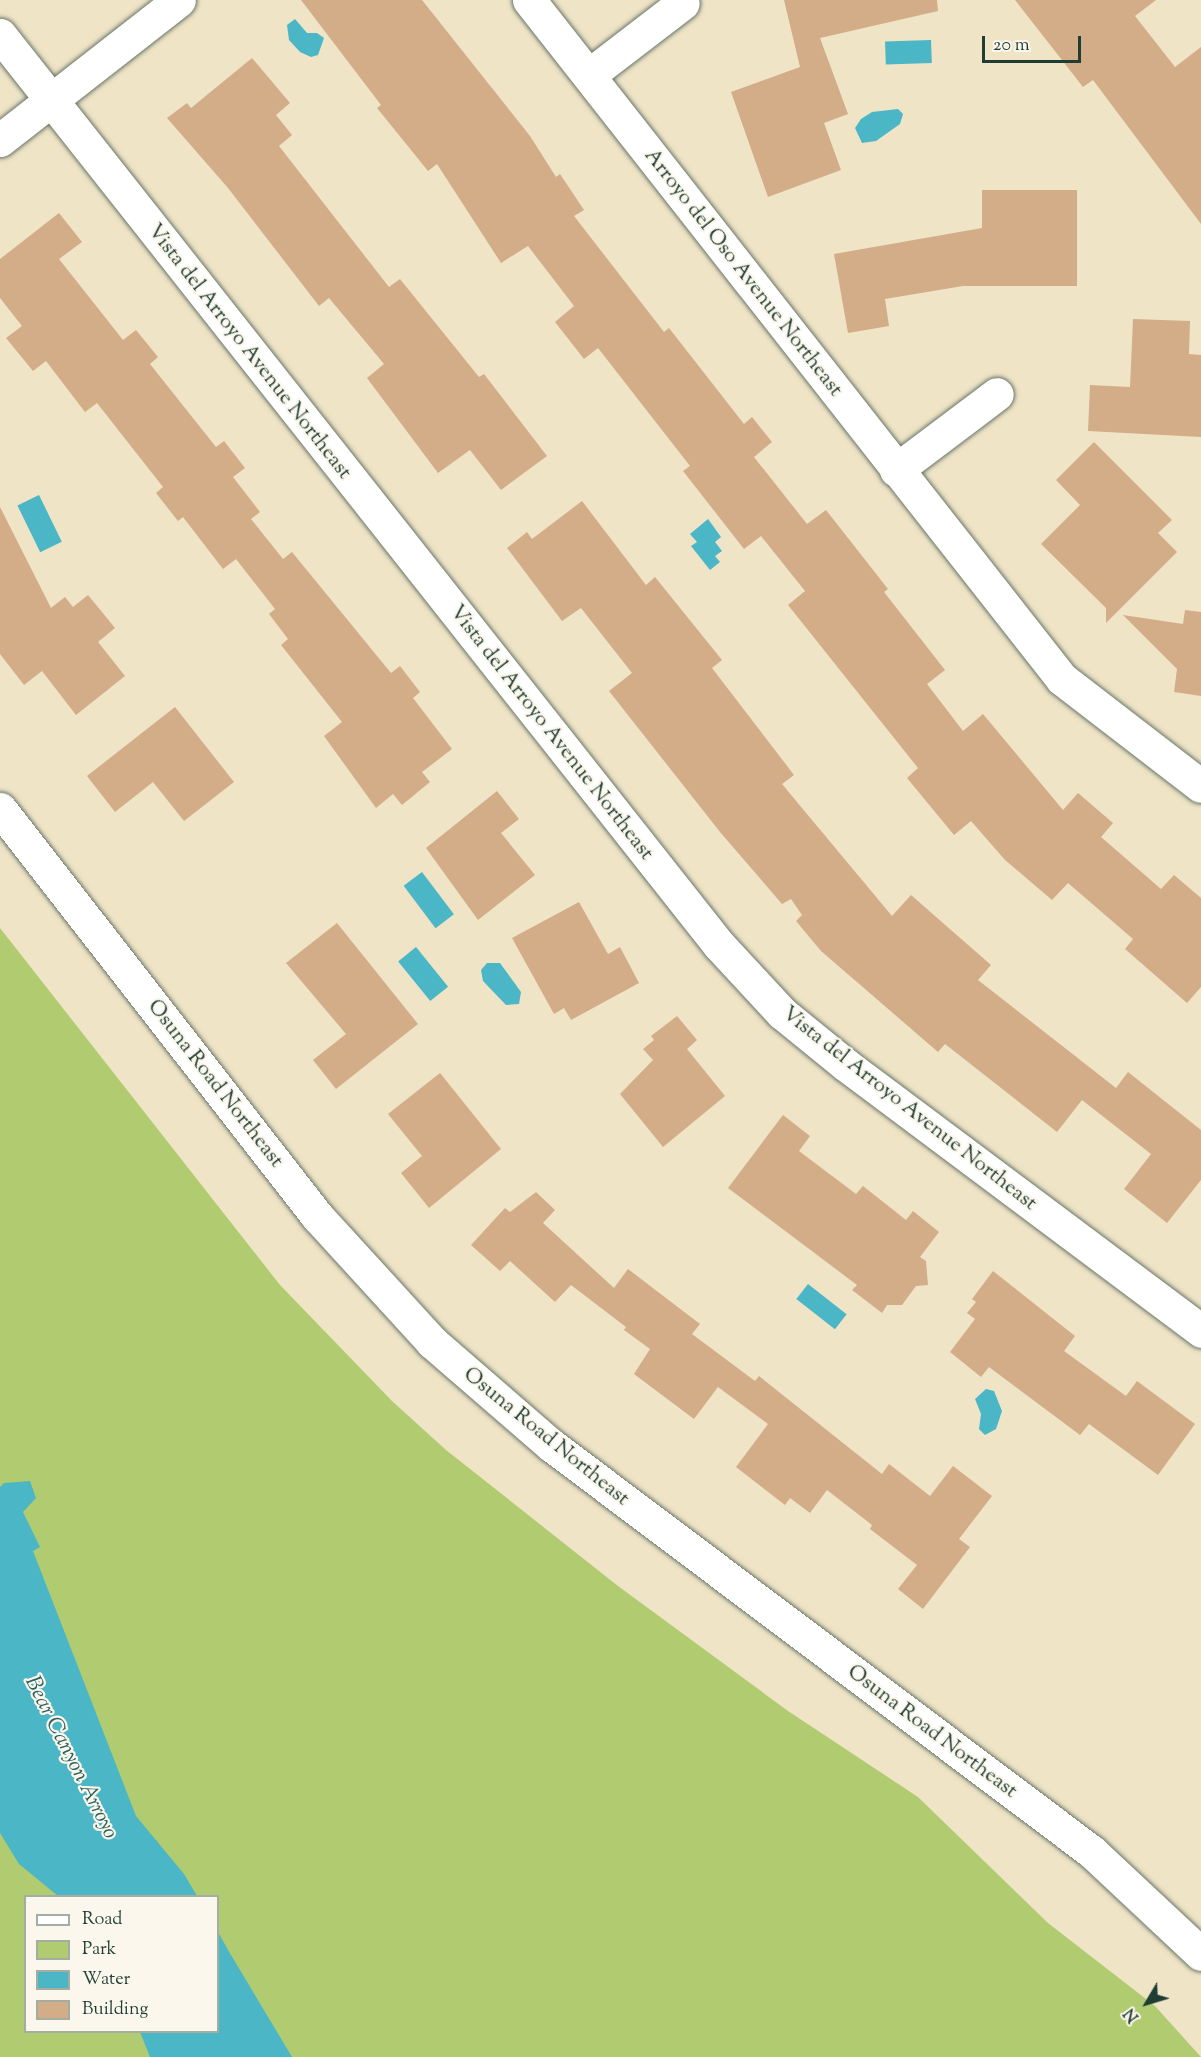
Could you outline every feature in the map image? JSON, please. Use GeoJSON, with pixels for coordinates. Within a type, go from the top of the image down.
{"type":"FeatureCollection","features":[{"type":"Feature","properties":{"kind":"street"},"geometry":{"type":"LineString","coordinates":[[0,140],[179,0]]}},
{"type":"Feature","properties":{"kind":"street","name":"Arroyo del Oso Avenue Northeast"},"geometry":{"type":"LineString","coordinates":[[529,0],[1062,680],[1201,786]]}},
{"type":"Feature","properties":{"kind":"street"},"geometry":{"type":"LineString","coordinates":[[589,75],[683,3]]}},
{"type":"Feature","properties":{"kind":"street","name":"Vista del Arroyo Avenue Northeast"},"geometry":{"type":"LineString","coordinates":[[0,35],[719,945],[774,1004],[846,1065],[1201,1331]]}},
{"type":"Feature","properties":{"kind":"street"},"geometry":{"type":"LineString","coordinates":[[896,470],[997,394]]}},
{"type":"Feature","properties":{"kind":"street","name":"Osuna Road Northeast"},"geometry":{"type":"LineString","coordinates":[[0,809],[316,1216],[432,1342],[551,1445],[1092,1852],[1201,1954]]}},
{"type":"Feature","properties":{"kind":"green space"},"geometry":{"type":"Polygon","coordinates":[[[0,928],[280,1285],[392,1401],[446,1450],[618,1586],[788,1711],[918,1797],[1048,1923],[1155,2006],[1201,2057],[0,2057],[0,928]]]}},
{"type":"Feature","properties":{"kind":"water"},"geometry":{"type":"Polygon","coordinates":[[[295,19],[307,33],[317,33],[324,38],[318,55],[311,57],[300,52],[289,40],[287,25],[295,19]]]}},
{"type":"Feature","properties":{"kind":"water"},"geometry":{"type":"Polygon","coordinates":[[[931,40],[932,63],[886,65],[885,42],[931,40]]]}},
{"type":"Feature","properties":{"kind":"water"},"geometry":{"type":"Polygon","coordinates":[[[898,109],[903,114],[900,124],[876,141],[862,143],[855,128],[861,119],[872,112],[898,109]]]}},
{"type":"Feature","properties":{"kind":"water"},"geometry":{"type":"Polygon","coordinates":[[[39,495],[62,542],[40,552],[17,506],[39,495]]]}},
{"type":"Feature","properties":{"kind":"water"},"geometry":{"type":"Polygon","coordinates":[[[708,519],[721,537],[715,542],[722,551],[715,556],[720,562],[710,570],[691,546],[697,542],[690,534],[708,519]]]}},
{"type":"Feature","properties":{"kind":"water"},"geometry":{"type":"Polygon","coordinates":[[[422,872],[454,914],[436,928],[404,886],[422,872]]]}},
{"type":"Feature","properties":{"kind":"water"},"geometry":{"type":"Polygon","coordinates":[[[416,947],[448,987],[430,1001],[398,961],[416,947]]]}},
{"type":"Feature","properties":{"kind":"water"},"geometry":{"type":"Polygon","coordinates":[[[487,963],[500,963],[521,992],[519,1004],[506,1005],[483,981],[481,970],[487,963]]]}},
{"type":"Feature","properties":{"kind":"water"},"geometry":{"type":"Polygon","coordinates":[[[808,1284],[847,1314],[835,1329],[796,1299],[808,1284]]]}},
{"type":"Feature","properties":{"kind":"water"},"geometry":{"type":"Polygon","coordinates":[[[986,1389],[994,1391],[1002,1411],[996,1429],[985,1435],[979,1429],[981,1414],[975,1399],[986,1389]]]}},
{"type":"Feature","properties":{"kind":"water","name":"Bear Canyon Arroyo"},"geometry":{"type":"Polygon","coordinates":[[[30,1481],[36,1498],[23,1512],[40,1547],[33,1551],[136,1816],[184,1874],[196,1895],[57,1895],[19,1864],[0,1833],[0,1487],[4,1483],[30,1481]]]}},
{"type":"Feature","properties":{"kind":"water"},"geometry":{"type":"Polygon","coordinates":[[[219,1934],[292,2057],[150,2057],[140,2033],[219,2033],[219,1934]]]}},
{"type":"Feature","properties":{"kind":"building"},"geometry":{"type":"Polygon","coordinates":[[[301,0],[422,0],[530,136],[556,177],[560,174],[584,210],[574,216],[664,332],[669,328],[744,424],[752,417],[772,442],[754,457],[807,524],[826,510],[888,589],[884,592],[945,670],[927,684],[963,731],[983,714],[1063,810],[1078,793],[1113,823],[1101,837],[1161,889],[1174,875],[1201,898],[1201,987],[1187,1003],[1125,949],[1133,939],[1068,883],[1052,900],[1005,860],[971,821],[954,835],[907,778],[918,768],[788,605],[805,591],[761,536],[744,549],[683,471],[690,466],[598,348],[584,359],[555,322],[574,306],[528,246],[501,263],[437,164],[428,171],[377,108],[381,105],[301,0]]]}},
{"type":"Feature","properties":{"kind":"building"},"geometry":{"type":"Polygon","coordinates":[[[784,0],[937,0],[938,11],[820,38],[848,114],[824,123],[841,170],[768,197],[731,92],[800,67],[784,0]]]}},
{"type":"Feature","properties":{"kind":"building"},"geometry":{"type":"Polygon","coordinates":[[[1015,0],[1156,0],[1135,16],[1175,67],[1201,47],[1201,224],[1093,80],[1083,87],[1015,0]]]}},
{"type":"Feature","properties":{"kind":"building"},"geometry":{"type":"Polygon","coordinates":[[[252,58],[290,103],[276,115],[292,135],[279,146],[389,287],[400,279],[479,377],[484,374],[547,456],[501,490],[470,450],[438,473],[367,378],[384,364],[329,298],[319,306],[228,188],[167,118],[187,103],[191,108],[252,58]]]}},
{"type":"Feature","properties":{"kind":"building"},"geometry":{"type":"Polygon","coordinates":[[[982,190],[1077,190],[1077,286],[963,286],[885,299],[889,326],[848,333],[834,254],[982,228],[982,190]]]}},
{"type":"Feature","properties":{"kind":"building"},"geometry":{"type":"Polygon","coordinates":[[[59,213],[82,242],[59,259],[123,340],[136,330],[158,357],[150,364],[216,447],[224,441],[245,468],[233,477],[260,512],[251,519],[283,559],[292,552],[391,673],[400,666],[420,692],[413,698],[452,749],[422,772],[430,782],[402,805],[393,794],[376,808],[324,736],[342,722],[281,645],[288,639],[269,614],[275,609],[236,559],[223,569],[183,517],[178,521],[156,493],[163,487],[97,403],[85,412],[46,361],[33,371],[6,338],[22,326],[0,298],[0,259],[59,213]]]}},
{"type":"Feature","properties":{"kind":"building"},"geometry":{"type":"Polygon","coordinates":[[[1133,319],[1190,321],[1189,354],[1201,355],[1201,437],[1088,431],[1090,385],[1130,387],[1133,319]]]}},
{"type":"Feature","properties":{"kind":"building"},"geometry":{"type":"Polygon","coordinates":[[[1094,442],[1172,520],[1158,533],[1177,552],[1106,623],[1106,608],[1041,544],[1080,505],[1056,480],[1094,442]]]}},
{"type":"Feature","properties":{"kind":"building"},"geometry":{"type":"Polygon","coordinates":[[[582,501],[646,585],[655,577],[722,660],[712,668],[794,775],[782,784],[892,916],[911,895],[991,965],[978,980],[1116,1088],[1128,1072],[1201,1130],[1201,1180],[1167,1223],[1124,1189],[1151,1154],[1082,1100],[1057,1132],[945,1044],[938,1052],[821,951],[796,921],[802,915],[791,899],[782,904],[720,832],[609,691],[632,673],[581,608],[562,621],[507,548],[527,532],[532,539],[582,501]]]}},
{"type":"Feature","properties":{"kind":"building"},"geometry":{"type":"Polygon","coordinates":[[[0,507],[51,608],[65,597],[73,607],[88,595],[115,628],[98,642],[125,676],[76,715],[42,671],[24,685],[0,654],[0,507]]]}},
{"type":"Feature","properties":{"kind":"building"},"geometry":{"type":"Polygon","coordinates":[[[1185,610],[1201,612],[1201,696],[1174,692],[1177,669],[1123,615],[1183,624],[1185,610]]]}},
{"type":"Feature","properties":{"kind":"building"},"geometry":{"type":"Polygon","coordinates":[[[175,707],[234,782],[184,821],[153,782],[115,812],[87,776],[175,707]]]}},
{"type":"Feature","properties":{"kind":"building"},"geometry":{"type":"Polygon","coordinates":[[[497,791],[519,819],[501,833],[535,875],[478,920],[426,848],[497,791]]]}},
{"type":"Feature","properties":{"kind":"building"},"geometry":{"type":"Polygon","coordinates":[[[579,902],[608,954],[620,947],[639,983],[571,1020],[564,1008],[554,1014],[512,938],[579,902]]]}},
{"type":"Feature","properties":{"kind":"building"},"geometry":{"type":"Polygon","coordinates":[[[337,923],[418,1024],[336,1089],[313,1060],[346,1034],[286,963],[337,923]]]}},
{"type":"Feature","properties":{"kind":"building"},"geometry":{"type":"Polygon","coordinates":[[[677,1016],[697,1040],[687,1049],[725,1096],[663,1147],[620,1094],[653,1060],[643,1049],[654,1040],[651,1036],[677,1016]]]}},
{"type":"Feature","properties":{"kind":"building"},"geometry":{"type":"Polygon","coordinates":[[[440,1073],[501,1149],[429,1208],[401,1173],[422,1156],[388,1114],[440,1073]]]}},
{"type":"Feature","properties":{"kind":"building"},"geometry":{"type":"Polygon","coordinates":[[[783,1115],[810,1136],[799,1151],[856,1194],[863,1186],[906,1220],[913,1211],[939,1232],[920,1257],[926,1261],[928,1285],[916,1286],[902,1305],[887,1305],[882,1313],[852,1290],[857,1285],[728,1188],[783,1115]]]}},
{"type":"Feature","properties":{"kind":"building"},"geometry":{"type":"Polygon","coordinates":[[[536,1192],[555,1210],[543,1223],[614,1288],[628,1269],[700,1324],[692,1334],[755,1381],[759,1376],[882,1474],[889,1464],[930,1496],[953,1466],[992,1496],[959,1539],[970,1547],[923,1609],[898,1589],[917,1565],[870,1529],[872,1525],[827,1490],[810,1513],[790,1498],[785,1505],[736,1467],[768,1424],[718,1387],[694,1419],[634,1374],[650,1349],[624,1330],[626,1327],[571,1285],[555,1302],[510,1261],[500,1271],[471,1245],[505,1208],[510,1212],[536,1192]]]}},
{"type":"Feature","properties":{"kind":"building"},"geometry":{"type":"Polygon","coordinates":[[[993,1271],[1075,1336],[1064,1351],[1126,1396],[1137,1381],[1195,1424],[1158,1475],[1089,1424],[1080,1435],[989,1367],[981,1377],[950,1352],[975,1319],[967,1313],[976,1302],[972,1299],[993,1271]]]}}]}
